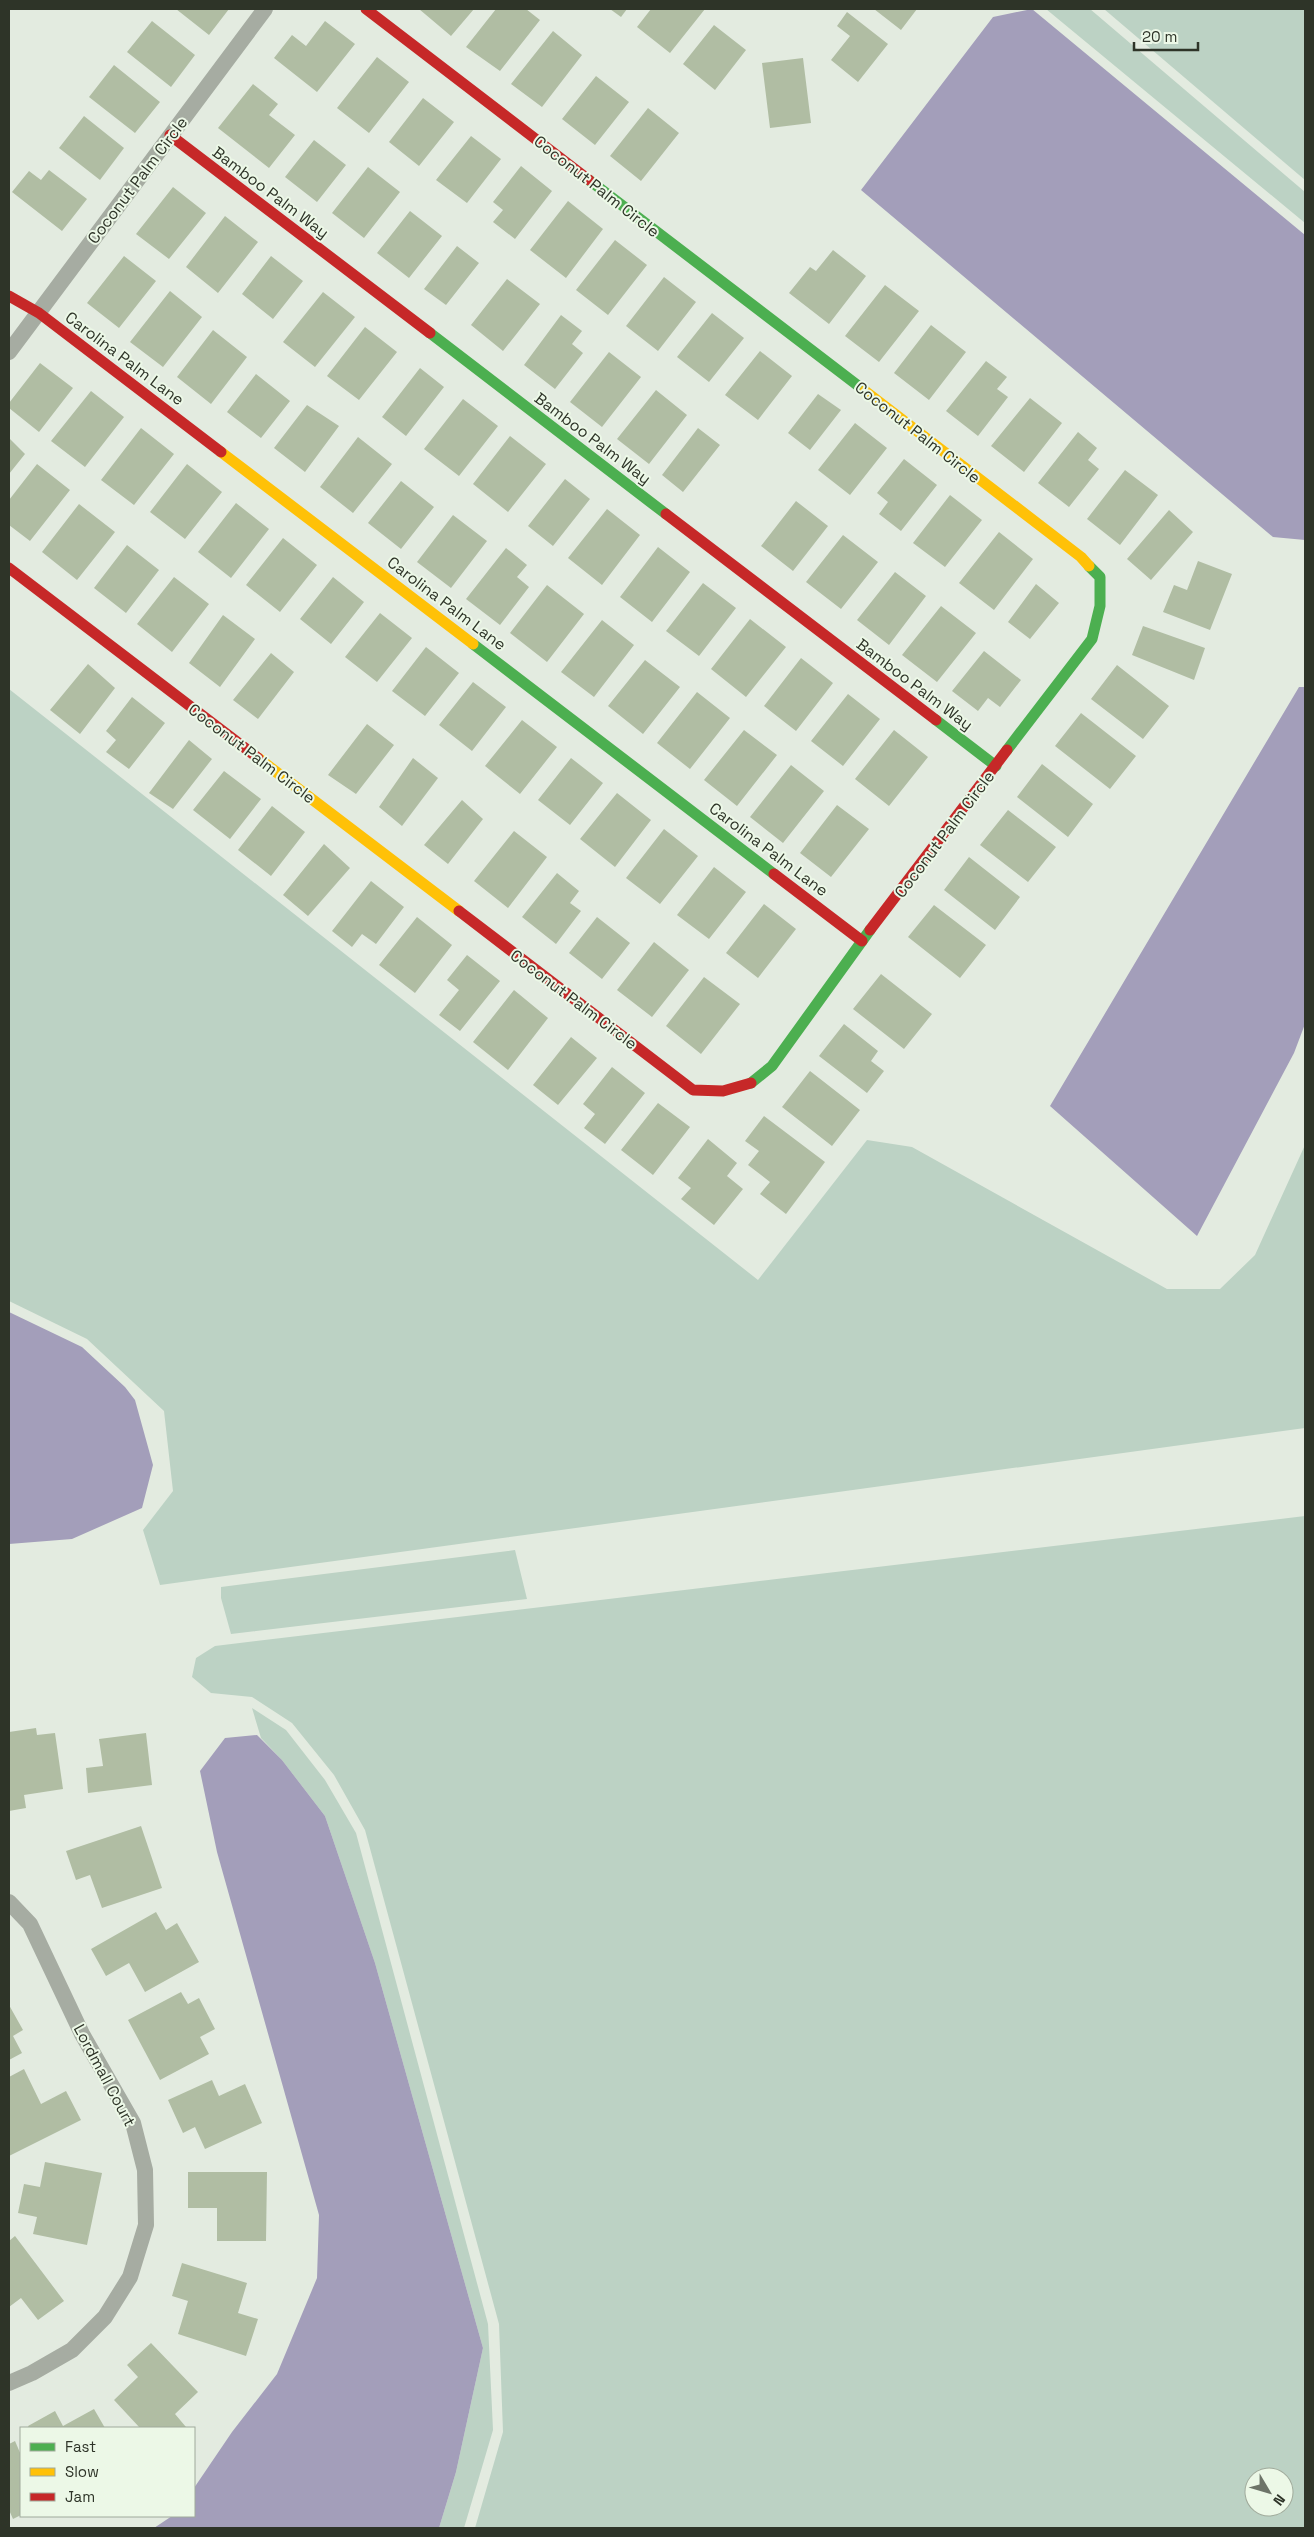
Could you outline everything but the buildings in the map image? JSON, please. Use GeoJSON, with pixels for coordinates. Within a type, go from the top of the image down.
{"type":"FeatureCollection","features":[{"type":"Feature","properties":{"kind":"street","name":"Coconut Palm Circle"},"geometry":{"type":"LineString","coordinates":[[9,352],[265,9]]}},
{"type":"Feature","properties":{"kind":"street","name":"Coconut Palm Circle"},"geometry":{"type":"LineString","coordinates":[[9,568],[693,1090],[723,1091],[753,1082],[772,1066],[862,941],[1092,639],[1100,606],[1100,577],[1073,551],[366,9]]}},
{"type":"Feature","properties":{"kind":"street","name":"Bamboo Palm Way"},"geometry":{"type":"LineString","coordinates":[[170,136],[996,766]]}},
{"type":"Feature","properties":{"kind":"street","name":"Carolina Palm Lane"},"geometry":{"type":"LineString","coordinates":[[9,296],[39,313],[862,941]]}},
{"type":"Feature","properties":{"kind":"street","name":"Lordmall Court"},"geometry":{"type":"LineString","coordinates":[[9,1902],[30,1924],[82,2034],[133,2123],[145,2170],[146,2225],[130,2277],[105,2318],[72,2350],[32,2373],[9,2383]]}},
{"type":"Feature","properties":{"kind":"green space"},"geometry":{"type":"Polygon","coordinates":[[[1046,9],[1090,9],[1305,192],[1305,223],[1046,9]]]}},
{"type":"Feature","properties":{"kind":"green space"},"geometry":{"type":"Polygon","coordinates":[[[1104,9],[1305,9],[1305,180],[1104,9]]]}},
{"type":"Feature","properties":{"kind":"green space"},"geometry":{"type":"Polygon","coordinates":[[[9,689],[758,1280],[867,1140],[912,1147],[1167,1289],[1220,1289],[1255,1255],[1305,1145],[1305,1428],[160,1585],[143,1530],[173,1491],[164,1411],[87,1339],[9,1301],[9,689]]]}},
{"type":"Feature","properties":{"kind":"green space"},"geometry":{"type":"Polygon","coordinates":[[[1305,1516],[1305,2528],[475,2528],[503,2432],[499,2324],[365,1830],[334,1775],[292,1723],[252,1697],[211,1693],[192,1677],[196,1658],[215,1646],[1305,1516]]]}},
{"type":"Feature","properties":{"kind":"green space"},"geometry":{"type":"Polygon","coordinates":[[[515,1550],[527,1599],[231,1634],[221,1598],[221,1587],[515,1550]]]}},
{"type":"Feature","properties":{"kind":"green space"},"geometry":{"type":"Polygon","coordinates":[[[252,1708],[286,1730],[325,1780],[356,1833],[488,2324],[493,2430],[464,2528],[439,2528],[456,2472],[483,2348],[375,1963],[325,1816],[282,1760],[261,1738],[252,1708]]]}},
{"type":"Feature","properties":{"kind":"shaded area"},"geometry":{"type":"Polygon","coordinates":[[[1032,9],[1305,235],[1305,540],[1273,537],[861,190],[993,17],[1032,9]]]}},
{"type":"Feature","properties":{"kind":"shaded area"},"geometry":{"type":"Polygon","coordinates":[[[1299,687],[1305,687],[1305,1024],[1294,1053],[1197,1236],[1050,1106],[1299,687]]]}},
{"type":"Feature","properties":{"kind":"shaded area"},"geometry":{"type":"Polygon","coordinates":[[[9,1312],[82,1347],[125,1387],[135,1400],[153,1465],[142,1508],[72,1539],[9,1544],[9,1312]]]}},
{"type":"Feature","properties":{"kind":"shaded area"},"geometry":{"type":"Polygon","coordinates":[[[257,1735],[282,1760],[325,1816],[375,1963],[483,2348],[456,2472],[439,2528],[154,2528],[170,2517],[195,2517],[195,2487],[232,2432],[277,2374],[317,2278],[319,2215],[217,1852],[200,1771],[225,1738],[257,1735]]]}},
{"type":"Feature","properties":{"kind":"traffic: fast"},"geometry":{"type":"LineString","coordinates":[[589,180],[865,391]]}},
{"type":"Feature","properties":{"kind":"traffic: fast"},"geometry":{"type":"LineString","coordinates":[[430,333],[666,514]]}},
{"type":"Feature","properties":{"kind":"traffic: fast"},"geometry":{"type":"LineString","coordinates":[[1007,750],[1092,639],[1100,606],[1100,577],[1089,566]]}},
{"type":"Feature","properties":{"kind":"traffic: fast"},"geometry":{"type":"LineString","coordinates":[[473,644],[774,874]]}},
{"type":"Feature","properties":{"kind":"traffic: fast"},"geometry":{"type":"LineString","coordinates":[[936,720],[996,766]]}},
{"type":"Feature","properties":{"kind":"traffic: fast"},"geometry":{"type":"LineString","coordinates":[[751,1083],[772,1066],[870,930]]}},
{"type":"Feature","properties":{"kind":"traffic: slow"},"geometry":{"type":"LineString","coordinates":[[865,391],[1081,557],[1089,566]]}},
{"type":"Feature","properties":{"kind":"traffic: slow"},"geometry":{"type":"LineString","coordinates":[[221,452],[473,644]]}},
{"type":"Feature","properties":{"kind":"traffic: slow"},"geometry":{"type":"LineString","coordinates":[[258,758],[459,911]]}},
{"type":"Feature","properties":{"kind":"traffic: jam"},"geometry":{"type":"LineString","coordinates":[[366,9],[589,180]]}},
{"type":"Feature","properties":{"kind":"traffic: jam"},"geometry":{"type":"LineString","coordinates":[[170,135],[430,333]]}},
{"type":"Feature","properties":{"kind":"traffic: jam"},"geometry":{"type":"LineString","coordinates":[[9,296],[39,313],[221,452]]}},
{"type":"Feature","properties":{"kind":"traffic: jam"},"geometry":{"type":"LineString","coordinates":[[666,514],[936,720]]}},
{"type":"Feature","properties":{"kind":"traffic: jam"},"geometry":{"type":"LineString","coordinates":[[9,568],[258,758]]}},
{"type":"Feature","properties":{"kind":"traffic: jam"},"geometry":{"type":"LineString","coordinates":[[870,930],[1007,750]]}},
{"type":"Feature","properties":{"kind":"traffic: jam"},"geometry":{"type":"LineString","coordinates":[[774,874],[862,941]]}},
{"type":"Feature","properties":{"kind":"traffic: jam"},"geometry":{"type":"LineString","coordinates":[[459,911],[693,1090],[723,1091],[751,1083]]}}]}
